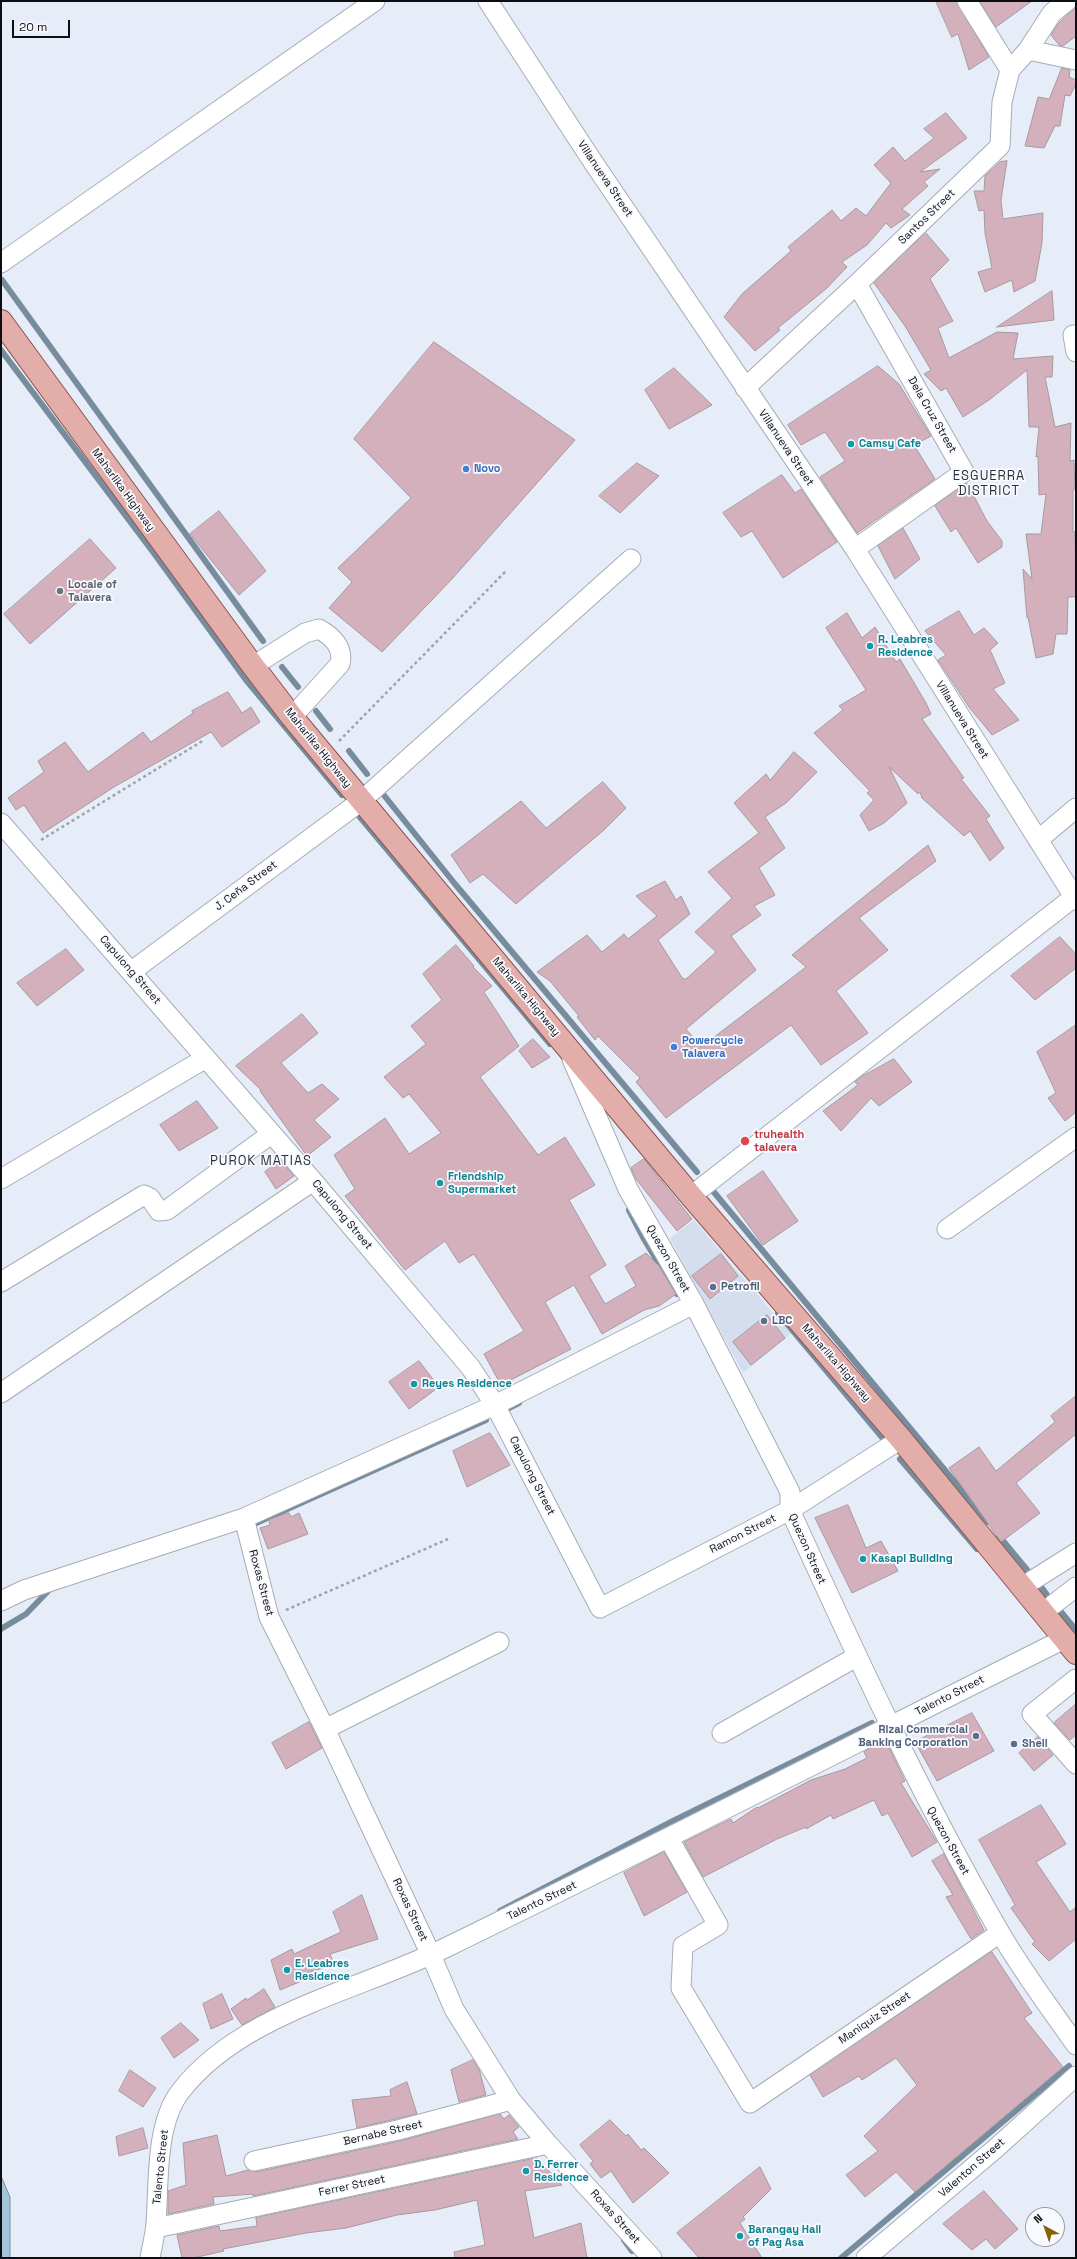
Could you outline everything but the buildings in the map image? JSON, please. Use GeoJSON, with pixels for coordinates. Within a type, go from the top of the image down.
{"type":"FeatureCollection","features":[{"type":"Feature","properties":{"kind":"main road","name":"Maharlika Highway"},"geometry":{"type":"LineString","coordinates":[[1,321],[253,666],[292,717],[564,1041],[691,1196],[901,1439],[1070,1646]]}},
{"type":"Feature","properties":{"kind":"street"},"geometry":{"type":"LineString","coordinates":[[1,263],[375,1]]}},
{"type":"Feature","properties":{"kind":"street","name":"Villanueva Street"},"geometry":{"type":"LineString","coordinates":[[488,1],[745,388],[854,549],[1075,899]]}},
{"type":"Feature","properties":{"kind":"street"},"geometry":{"type":"LineString","coordinates":[[967,1],[1010,70]]}},
{"type":"Feature","properties":{"kind":"street","name":"Santos Street"},"geometry":{"type":"LineString","coordinates":[[745,388],[857,284],[1000,146],[1002,102],[1010,70],[1028,50],[1048,7],[1067,1]]}},
{"type":"Feature","properties":{"kind":"street"},"geometry":{"type":"LineString","coordinates":[[1028,50],[1076,60]]}},
{"type":"Feature","properties":{"kind":"street","name":"Dela Cruz Street"},"geometry":{"type":"LineString","coordinates":[[854,549],[964,472],[857,284]]}},
{"type":"Feature","properties":{"kind":"street","name":"J. Ceña Street"},"geometry":{"type":"LineString","coordinates":[[132,971],[361,801],[631,559]]}},
{"type":"Feature","properties":{"kind":"street"},"geometry":{"type":"LineString","coordinates":[[253,666],[305,633],[319,629],[327,633],[340,648],[342,656],[340,664],[292,717]]}},
{"type":"Feature","properties":{"kind":"street"},"geometry":{"type":"LineString","coordinates":[[1038,840],[1076,808]]}},
{"type":"Feature","properties":{"kind":"street","name":"Capulong Street"},"geometry":{"type":"LineString","coordinates":[[1,823],[132,971],[313,1181],[471,1368],[495,1405],[600,1608]]}},
{"type":"Feature","properties":{"kind":"street"},"geometry":{"type":"LineString","coordinates":[[691,1196],[1075,899]]}},
{"type":"Feature","properties":{"kind":"street","name":"Quezon Street"},"geometry":{"type":"LineString","coordinates":[[564,1041],[628,1189],[694,1304],[790,1492],[790,1510],[856,1657],[926,1800],[1000,1933],[1076,2045]]}},
{"type":"Feature","properties":{"kind":"street"},"geometry":{"type":"LineString","coordinates":[[1,1179],[206,1058]]}},
{"type":"Feature","properties":{"kind":"street"},"geometry":{"type":"LineString","coordinates":[[1,1282],[144,1195],[150,1198],[159,1211],[167,1210],[272,1134]]}},
{"type":"Feature","properties":{"kind":"street"},"geometry":{"type":"LineString","coordinates":[[947,1228],[1076,1138]]}},
{"type":"Feature","properties":{"kind":"street"},"geometry":{"type":"LineString","coordinates":[[1,1393],[313,1181]]}},
{"type":"Feature","properties":{"kind":"street"},"geometry":{"type":"LineString","coordinates":[[1,1601],[24,1590],[244,1518],[495,1405],[694,1304]]}},
{"type":"Feature","properties":{"kind":"street","name":"Ramon Street"},"geometry":{"type":"LineString","coordinates":[[600,1608],[790,1510],[901,1439]]}},
{"type":"Feature","properties":{"kind":"street","name":"Roxas Street"},"geometry":{"type":"LineString","coordinates":[[244,1518],[269,1618],[325,1730],[431,1955],[454,2009],[512,2100],[548,2144],[652,2258]]}},
{"type":"Feature","properties":{"kind":"street"},"geometry":{"type":"LineString","coordinates":[[1022,1587],[1076,1553]]}},
{"type":"Feature","properties":{"kind":"street"},"geometry":{"type":"LineString","coordinates":[[1042,1612],[1076,1587]]}},
{"type":"Feature","properties":{"kind":"street"},"geometry":{"type":"LineString","coordinates":[[325,1730],[499,1642]]}},
{"type":"Feature","properties":{"kind":"street","name":"Talento Street"},"geometry":{"type":"LineString","coordinates":[[150,2258],[156,2228],[162,2142],[167,2116],[178,2095],[194,2075],[232,2045],[272,2020],[431,1955],[669,1839],[890,1726],[1070,1646]]}},
{"type":"Feature","properties":{"kind":"street"},"geometry":{"type":"LineString","coordinates":[[722,1733],[856,1657]]}},
{"type":"Feature","properties":{"kind":"street"},"geometry":{"type":"LineString","coordinates":[[1076,1679],[1032,1714],[1076,1764]]}},
{"type":"Feature","properties":{"kind":"street","name":"Maniquiz Street"},"geometry":{"type":"LineString","coordinates":[[669,1839],[718,1925],[684,1946],[681,1988],[750,2103],[1000,1933]]}},
{"type":"Feature","properties":{"kind":"street","name":"Valenton Street"},"geometry":{"type":"LineString","coordinates":[[866,2258],[995,2149],[1076,2076]]}},
{"type":"Feature","properties":{"kind":"street","name":"Bernabe Street"},"geometry":{"type":"LineString","coordinates":[[254,2161],[398,2130],[512,2100]]}},
{"type":"Feature","properties":{"kind":"street","name":"Ferrer Street"},"geometry":{"type":"LineString","coordinates":[[156,2228],[548,2144]]}},
{"type":"Feature","properties":{"kind":"path"},"geometry":{"type":"LineString","coordinates":[[324,756],[506,571]]}},
{"type":"Feature","properties":{"kind":"path"},"geometry":{"type":"LineString","coordinates":[[24,850],[204,740]]}},
{"type":"Feature","properties":{"kind":"path"},"geometry":{"type":"LineString","coordinates":[[269,1618],[448,1538]]}},
{"type":"Feature","properties":{"kind":"shaded area"},"geometry":{"type":"Polygon","coordinates":[[[694,1220],[791,1334],[743,1373],[670,1238],[694,1220]]]}},
{"type":"Feature","properties":{"kind":"shaded area"},"geometry":{"type":"Polygon","coordinates":[[[1,2176],[10,2197],[10,2258],[1,2258],[1,2176]]]}},
{"type":"Feature","properties":{"kind":"waterway"},"geometry":{"type":"LineString","coordinates":[[2,280],[263,641]]}},
{"type":"Feature","properties":{"kind":"waterway"},"geometry":{"type":"LineString","coordinates":[[1,350],[153,552],[246,680],[342,795]]}},
{"type":"Feature","properties":{"kind":"waterway"},"geometry":{"type":"LineString","coordinates":[[282,667],[298,687]]}},
{"type":"Feature","properties":{"kind":"waterway"},"geometry":{"type":"LineString","coordinates":[[316,711],[330,729]]}},
{"type":"Feature","properties":{"kind":"waterway"},"geometry":{"type":"LineString","coordinates":[[349,751],[367,774]]}},
{"type":"Feature","properties":{"kind":"waterway"},"geometry":{"type":"LineString","coordinates":[[383,794],[455,884],[697,1172]]}},
{"type":"Feature","properties":{"kind":"waterway"},"geometry":{"type":"LineString","coordinates":[[359,816],[550,1044]]}},
{"type":"Feature","properties":{"kind":"waterway"},"geometry":{"type":"LineString","coordinates":[[713,1191],[988,1522]]}},
{"type":"Feature","properties":{"kind":"waterway"},"geometry":{"type":"LineString","coordinates":[[629,1210],[644,1239],[677,1294]]}},
{"type":"Feature","properties":{"kind":"waterway"},"geometry":{"type":"LineString","coordinates":[[778,1313],[886,1442]]}},
{"type":"Feature","properties":{"kind":"waterway"},"geometry":{"type":"LineString","coordinates":[[507,1409],[519,1403]]}},
{"type":"Feature","properties":{"kind":"waterway"},"geometry":{"type":"LineString","coordinates":[[254,1524],[486,1420]]}},
{"type":"Feature","properties":{"kind":"waterway"},"geometry":{"type":"LineString","coordinates":[[900,1459],[977,1549]]}},
{"type":"Feature","properties":{"kind":"waterway"},"geometry":{"type":"LineString","coordinates":[[999,1536],[1028,1571]]}},
{"type":"Feature","properties":{"kind":"waterway"},"geometry":{"type":"LineString","coordinates":[[1,1629],[26,1614],[52,1587]]}},
{"type":"Feature","properties":{"kind":"waterway"},"geometry":{"type":"LineString","coordinates":[[1042,1588],[1047,1595]]}},
{"type":"Feature","properties":{"kind":"waterway"},"geometry":{"type":"LineString","coordinates":[[1061,1612],[1076,1630]]}},
{"type":"Feature","properties":{"kind":"waterway"},"geometry":{"type":"LineString","coordinates":[[500,1911],[673,1821],[872,1723]]}},
{"type":"Feature","properties":{"kind":"waterway"},"geometry":{"type":"LineString","coordinates":[[841,2258],[1069,2066]]}},
{"type":"Feature","properties":{"kind":"waterway"},"geometry":{"type":"LineString","coordinates":[[624,2240],[632,2251]]}},
{"type":"Feature","properties":{"kind":"place","name":"Camsy Cafe"},"geometry":{"type":"Point","coordinates":[851,444]}},
{"type":"Feature","properties":{"kind":"place","name":"Novo"},"geometry":{"type":"Point","coordinates":[466,469]}},
{"type":"Feature","properties":{"kind":"place","name":"Locale of Talavera"},"geometry":{"type":"Point","coordinates":[60,591]}},
{"type":"Feature","properties":{"kind":"place","name":"R. Leabres Residence"},"geometry":{"type":"Point","coordinates":[870,646]}},
{"type":"Feature","properties":{"kind":"place","name":"Powercycle Talavera"},"geometry":{"type":"Point","coordinates":[674,1047]}},
{"type":"Feature","properties":{"kind":"place","name":"truhealth talavera"},"geometry":{"type":"Point","coordinates":[745,1141]}},
{"type":"Feature","properties":{"kind":"place","name":"Friendship Supermarket"},"geometry":{"type":"Point","coordinates":[440,1183]}},
{"type":"Feature","properties":{"kind":"place","name":"Petrofil"},"geometry":{"type":"Point","coordinates":[713,1287]}},
{"type":"Feature","properties":{"kind":"place","name":"LBC"},"geometry":{"type":"Point","coordinates":[764,1321]}},
{"type":"Feature","properties":{"kind":"place","name":"Reyes Residence"},"geometry":{"type":"Point","coordinates":[414,1384]}},
{"type":"Feature","properties":{"kind":"place","name":"Kasapi Building"},"geometry":{"type":"Point","coordinates":[863,1559]}},
{"type":"Feature","properties":{"kind":"place","name":"Rizal Commercial Banking Corporation"},"geometry":{"type":"Point","coordinates":[976,1736]}},
{"type":"Feature","properties":{"kind":"place","name":"Shell"},"geometry":{"type":"Point","coordinates":[1014,1744]}},
{"type":"Feature","properties":{"kind":"place","name":"E. Leabres Residence"},"geometry":{"type":"Point","coordinates":[287,1970]}},
{"type":"Feature","properties":{"kind":"place","name":"D. Ferrer Residence"},"geometry":{"type":"Point","coordinates":[526,2171]}},
{"type":"Feature","properties":{"kind":"place","name":"Barangay Hall of Pag Asa"},"geometry":{"type":"Point","coordinates":[740,2236]}},
{"type":"Feature","properties":{"kind":"district","name":"ESGUERRA DISTRICT"},"geometry":{"type":"Point","coordinates":[989,484]}},
{"type":"Feature","properties":{"kind":"district","name":"PUROK MATIAS"},"geometry":{"type":"Point","coordinates":[261,1161]}}]}
